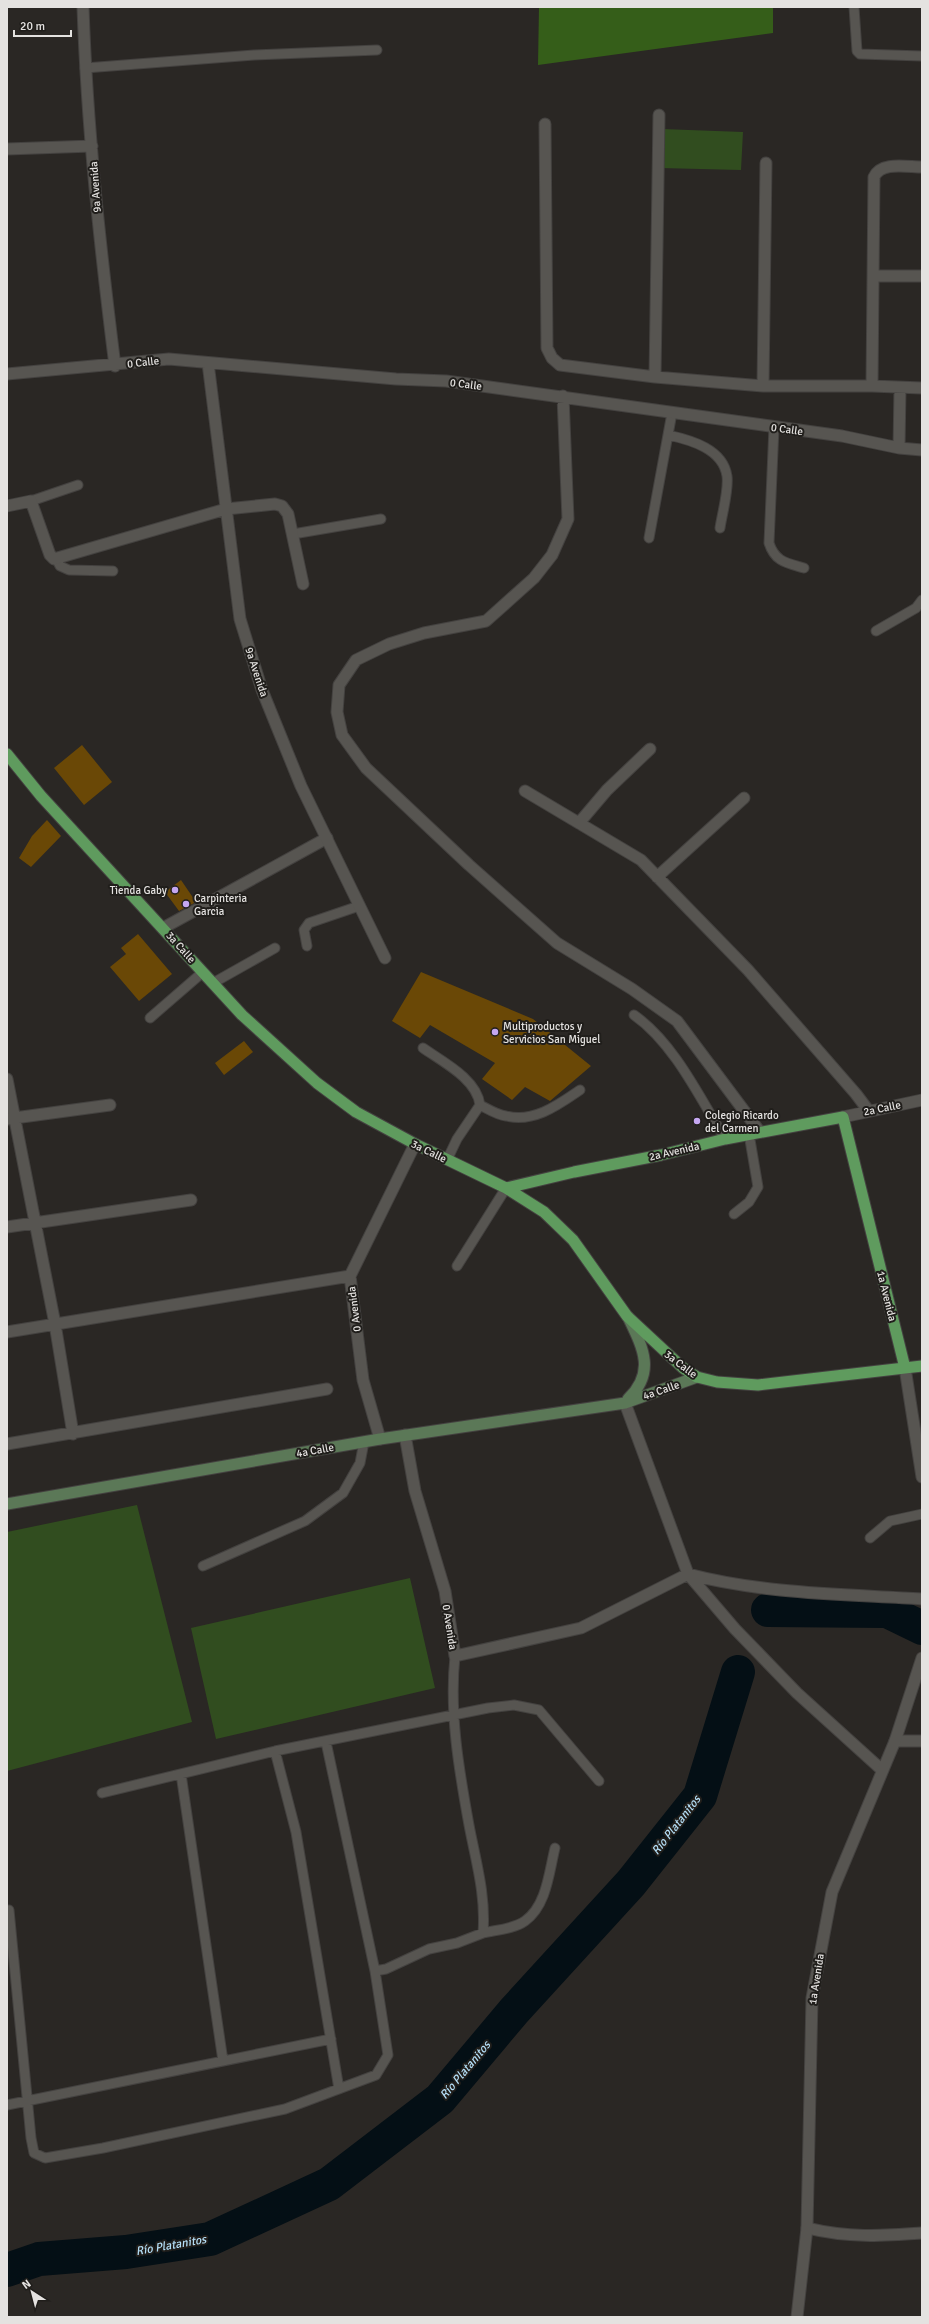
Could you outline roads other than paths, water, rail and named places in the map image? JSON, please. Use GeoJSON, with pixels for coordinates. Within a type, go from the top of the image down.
{"type":"FeatureCollection","features":[{"type":"Feature","properties":{"kind":"main road","name":"3a Calle"},"geometry":{"type":"LineString","coordinates":[[7,754],[41,796],[242,1015],[317,1083],[356,1112],[415,1144],[528,1200],[559,1224],[585,1255],[627,1316],[675,1362],[697,1377],[727,1384],[758,1385],[922,1366]]}},
{"type":"Feature","properties":{"kind":"main road","name":"2a Avenida"},"geometry":{"type":"LineString","coordinates":[[506,1188],[725,1139],[843,1117]]}},
{"type":"Feature","properties":{"kind":"main road","name":"1a Avenida"},"geometry":{"type":"LineString","coordinates":[[843,1117],[905,1368]]}},
{"type":"Feature","properties":{"kind":"main road","name":"4a Calle"},"geometry":{"type":"LineString","coordinates":[[625,1402],[638,1390],[643,1381],[645,1356],[641,1344],[627,1316]]}},
{"type":"Feature","properties":{"kind":"main road","name":"4a Calle"},"geometry":{"type":"LineString","coordinates":[[7,1504],[380,1439],[625,1402],[697,1377]]}},
{"type":"Feature","properties":{"kind":"street","name":"9a Avenida"},"geometry":{"type":"LineString","coordinates":[[83,7],[85,68],[98,232],[114,366]]}},
{"type":"Feature","properties":{"kind":"street"},"geometry":{"type":"LineString","coordinates":[[655,377],[659,115]]}},
{"type":"Feature","properties":{"kind":"street"},"geometry":{"type":"LineString","coordinates":[[545,124],[547,348],[552,358],[560,365],[655,377],[764,386],[872,386],[922,388]]}},
{"type":"Feature","properties":{"kind":"street"},"geometry":{"type":"LineString","coordinates":[[7,149],[92,146]]}},
{"type":"Feature","properties":{"kind":"street"},"geometry":{"type":"LineString","coordinates":[[764,386],[766,163]]}},
{"type":"Feature","properties":{"kind":"street"},"geometry":{"type":"LineString","coordinates":[[872,386],[874,177],[876,172],[883,167],[922,167]]}},
{"type":"Feature","properties":{"kind":"street"},"geometry":{"type":"LineString","coordinates":[[873,276],[922,276]]}},
{"type":"Feature","properties":{"kind":"street","name":"0 Calle"},"geometry":{"type":"LineString","coordinates":[[7,374],[114,366],[169,360],[317,371],[396,379],[446,381],[563,396],[672,413],[842,436],[899,448],[922,450]]}},
{"type":"Feature","properties":{"kind":"street","name":"9a Avenida"},"geometry":{"type":"LineString","coordinates":[[208,363],[219,434],[226,509],[240,619],[262,690],[302,786],[385,958]]}},
{"type":"Feature","properties":{"kind":"street"},"geometry":{"type":"LineString","coordinates":[[899,448],[900,388]]}},
{"type":"Feature","properties":{"kind":"street"},"geometry":{"type":"LineString","coordinates":[[563,396],[568,519],[552,555],[534,578],[486,621],[424,633],[388,644],[356,660],[339,685],[336,712],[342,735],[366,768],[469,865],[557,943],[632,989],[677,1021],[760,1132]]}},
{"type":"Feature","properties":{"kind":"street"},"geometry":{"type":"LineString","coordinates":[[7,506],[31,501],[50,555],[56,558],[226,509],[275,504],[282,506],[288,514],[303,584]]}},
{"type":"Feature","properties":{"kind":"street"},"geometry":{"type":"LineString","coordinates":[[579,823],[607,790],[650,749]]}},
{"type":"Feature","properties":{"kind":"street"},"geometry":{"type":"LineString","coordinates":[[525,791],[641,860],[748,970],[856,1094],[868,1110]]}},
{"type":"Feature","properties":{"kind":"street"},"geometry":{"type":"LineString","coordinates":[[658,877],[744,798]]}},
{"type":"Feature","properties":{"kind":"street"},"geometry":{"type":"LineString","coordinates":[[163,928],[327,838]]}},
{"type":"Feature","properties":{"kind":"street"},"geometry":{"type":"LineString","coordinates":[[7,1079],[11,1118],[55,1324],[73,1434]]}},
{"type":"Feature","properties":{"kind":"street","name":"2a Calle"},"geometry":{"type":"LineString","coordinates":[[843,1117],[868,1110],[922,1100]]}},
{"type":"Feature","properties":{"kind":"street"},"geometry":{"type":"LineString","coordinates":[[11,1118],[110,1105]]}},
{"type":"Feature","properties":{"kind":"street","name":"0 Avenida"},"geometry":{"type":"LineString","coordinates":[[380,1439],[363,1380],[350,1276],[415,1144]]}},
{"type":"Feature","properties":{"kind":"street"},"geometry":{"type":"LineString","coordinates":[[7,1227],[190,1200]]}},
{"type":"Feature","properties":{"kind":"street"},"geometry":{"type":"LineString","coordinates":[[7,1332],[350,1276]]}},
{"type":"Feature","properties":{"kind":"street","name":"1a Avenida"},"geometry":{"type":"LineString","coordinates":[[905,1368],[922,1477]]}},
{"type":"Feature","properties":{"kind":"street"},"geometry":{"type":"LineString","coordinates":[[7,1444],[73,1434],[327,1389]]}},
{"type":"Feature","properties":{"kind":"street"},"geometry":{"type":"LineString","coordinates":[[625,1402],[688,1574],[735,1629],[797,1693],[882,1770]]}},
{"type":"Feature","properties":{"kind":"street","name":"0 Avenida"},"geometry":{"type":"LineString","coordinates":[[406,1435],[415,1491],[445,1591],[455,1656]]}},
{"type":"Feature","properties":{"kind":"street"},"geometry":{"type":"LineString","coordinates":[[455,1656],[581,1628],[688,1574],[721,1583],[763,1588],[922,1599]]}},
{"type":"Feature","properties":{"kind":"street","name":"1a Avenida"},"geometry":{"type":"LineString","coordinates":[[797,2317],[807,2228],[812,1998],[832,1892],[895,1741],[922,1658]]}},
{"type":"Feature","properties":{"kind":"street"},"geometry":{"type":"LineString","coordinates":[[895,1741],[922,1741]]}},
{"type":"Feature","properties":{"kind":"street"},"geometry":{"type":"LineString","coordinates":[[807,2228],[835,2235],[869,2236],[922,2233]]}},
{"type":"Feature","properties":{"kind":"lane"},"geometry":{"type":"LineString","coordinates":[[854,7],[857,51],[860,54],[922,56]]}},
{"type":"Feature","properties":{"kind":"lane"},"geometry":{"type":"LineString","coordinates":[[85,68],[254,55],[377,50]]}},
{"type":"Feature","properties":{"kind":"lane"},"geometry":{"type":"LineString","coordinates":[[649,538],[672,413]]}},
{"type":"Feature","properties":{"kind":"lane"},"geometry":{"type":"LineString","coordinates":[[774,427],[769,543],[779,561],[804,568]]}},
{"type":"Feature","properties":{"kind":"lane"},"geometry":{"type":"LineString","coordinates":[[668,435],[691,440],[720,457],[728,477],[720,528]]}},
{"type":"Feature","properties":{"kind":"lane"},"geometry":{"type":"LineString","coordinates":[[31,501],[78,485]]}},
{"type":"Feature","properties":{"kind":"lane"},"geometry":{"type":"LineString","coordinates":[[293,534],[381,519]]}},
{"type":"Feature","properties":{"kind":"lane"},"geometry":{"type":"LineString","coordinates":[[56,558],[60,566],[69,570],[113,571]]}},
{"type":"Feature","properties":{"kind":"lane"},"geometry":{"type":"LineString","coordinates":[[876,631],[916,608],[922,600]]}},
{"type":"Feature","properties":{"kind":"lane"},"geometry":{"type":"LineString","coordinates":[[307,946],[304,930],[310,923],[359,906]]}},
{"type":"Feature","properties":{"kind":"lane"},"geometry":{"type":"LineString","coordinates":[[213,983],[275,948]]}},
{"type":"Feature","properties":{"kind":"lane"},"geometry":{"type":"LineString","coordinates":[[150,1018],[203,972]]}},
{"type":"Feature","properties":{"kind":"lane"},"geometry":{"type":"LineString","coordinates":[[634,1015],[650,1026],[684,1071],[725,1139]]}},
{"type":"Feature","properties":{"kind":"lane"},"geometry":{"type":"LineString","coordinates":[[423,1048],[459,1073],[475,1090],[480,1105],[506,1117],[525,1117],[549,1111],[580,1090]]}},
{"type":"Feature","properties":{"kind":"lane"},"geometry":{"type":"LineString","coordinates":[[447,1160],[458,1139],[480,1105]]}},
{"type":"Feature","properties":{"kind":"lane"},"geometry":{"type":"LineString","coordinates":[[734,1214],[749,1202],[758,1187],[749,1134]]}},
{"type":"Feature","properties":{"kind":"lane"},"geometry":{"type":"LineString","coordinates":[[457,1266],[506,1188]]}},
{"type":"Feature","properties":{"kind":"lane"},"geometry":{"type":"LineString","coordinates":[[203,1566],[305,1521],[343,1493],[360,1463],[364,1442]]}},
{"type":"Feature","properties":{"kind":"lane"},"geometry":{"type":"LineString","coordinates":[[870,1538],[890,1521],[922,1514]]}},
{"type":"Feature","properties":{"kind":"lane"},"geometry":{"type":"LineString","coordinates":[[455,1656],[452,1681],[454,1716],[469,1825],[482,1883],[484,1909],[483,1933]]}},
{"type":"Feature","properties":{"kind":"lane"},"geometry":{"type":"LineString","coordinates":[[102,1793],[276,1751],[514,1705],[539,1710],[599,1781]]}},
{"type":"Feature","properties":{"kind":"lane"},"geometry":{"type":"LineString","coordinates":[[9,1910],[31,2138],[34,2153],[45,2158],[103,2148],[285,2109],[376,2075],[388,2055],[375,1971],[326,1742]]}},
{"type":"Feature","properties":{"kind":"lane"},"geometry":{"type":"LineString","coordinates":[[276,1751],[296,1832],[339,2090]]}},
{"type":"Feature","properties":{"kind":"lane"},"geometry":{"type":"LineString","coordinates":[[181,1774],[223,2061]]}},
{"type":"Feature","properties":{"kind":"lane"},"geometry":{"type":"LineString","coordinates":[[375,1971],[386,1969],[429,1949],[457,1943],[483,1933],[524,1922],[538,1909],[546,1885],[555,1848]]}},
{"type":"Feature","properties":{"kind":"lane"},"geometry":{"type":"LineString","coordinates":[[7,2105],[331,2039]]}},
{"type":"Feature","properties":{"kind":"waterway","name":"Río Platanitos"},"geometry":{"type":"LineString","coordinates":[[768,1610],[887,1611],[922,1628]]}},
{"type":"Feature","properties":{"kind":"waterway","name":"Río Platanitos"},"geometry":{"type":"LineString","coordinates":[[7,2270],[39,2259],[126,2252],[210,2239],[329,2184],[440,2099],[514,2011],[631,1883],[700,1796],[738,1672]]}},
{"type":"Feature","properties":{"kind":"place","name":"Tienda Gaby"},"geometry":{"type":"Point","coordinates":[175,890]}},
{"type":"Feature","properties":{"kind":"place","name":"Carpinteria Garcia"},"geometry":{"type":"Point","coordinates":[186,904]}},
{"type":"Feature","properties":{"kind":"place","name":"Multiproductos y Servicios San Miguel"},"geometry":{"type":"Point","coordinates":[495,1032]}},
{"type":"Feature","properties":{"kind":"place","name":"Colegio Ricardo del Carmen"},"geometry":{"type":"Point","coordinates":[697,1121]}}]}
